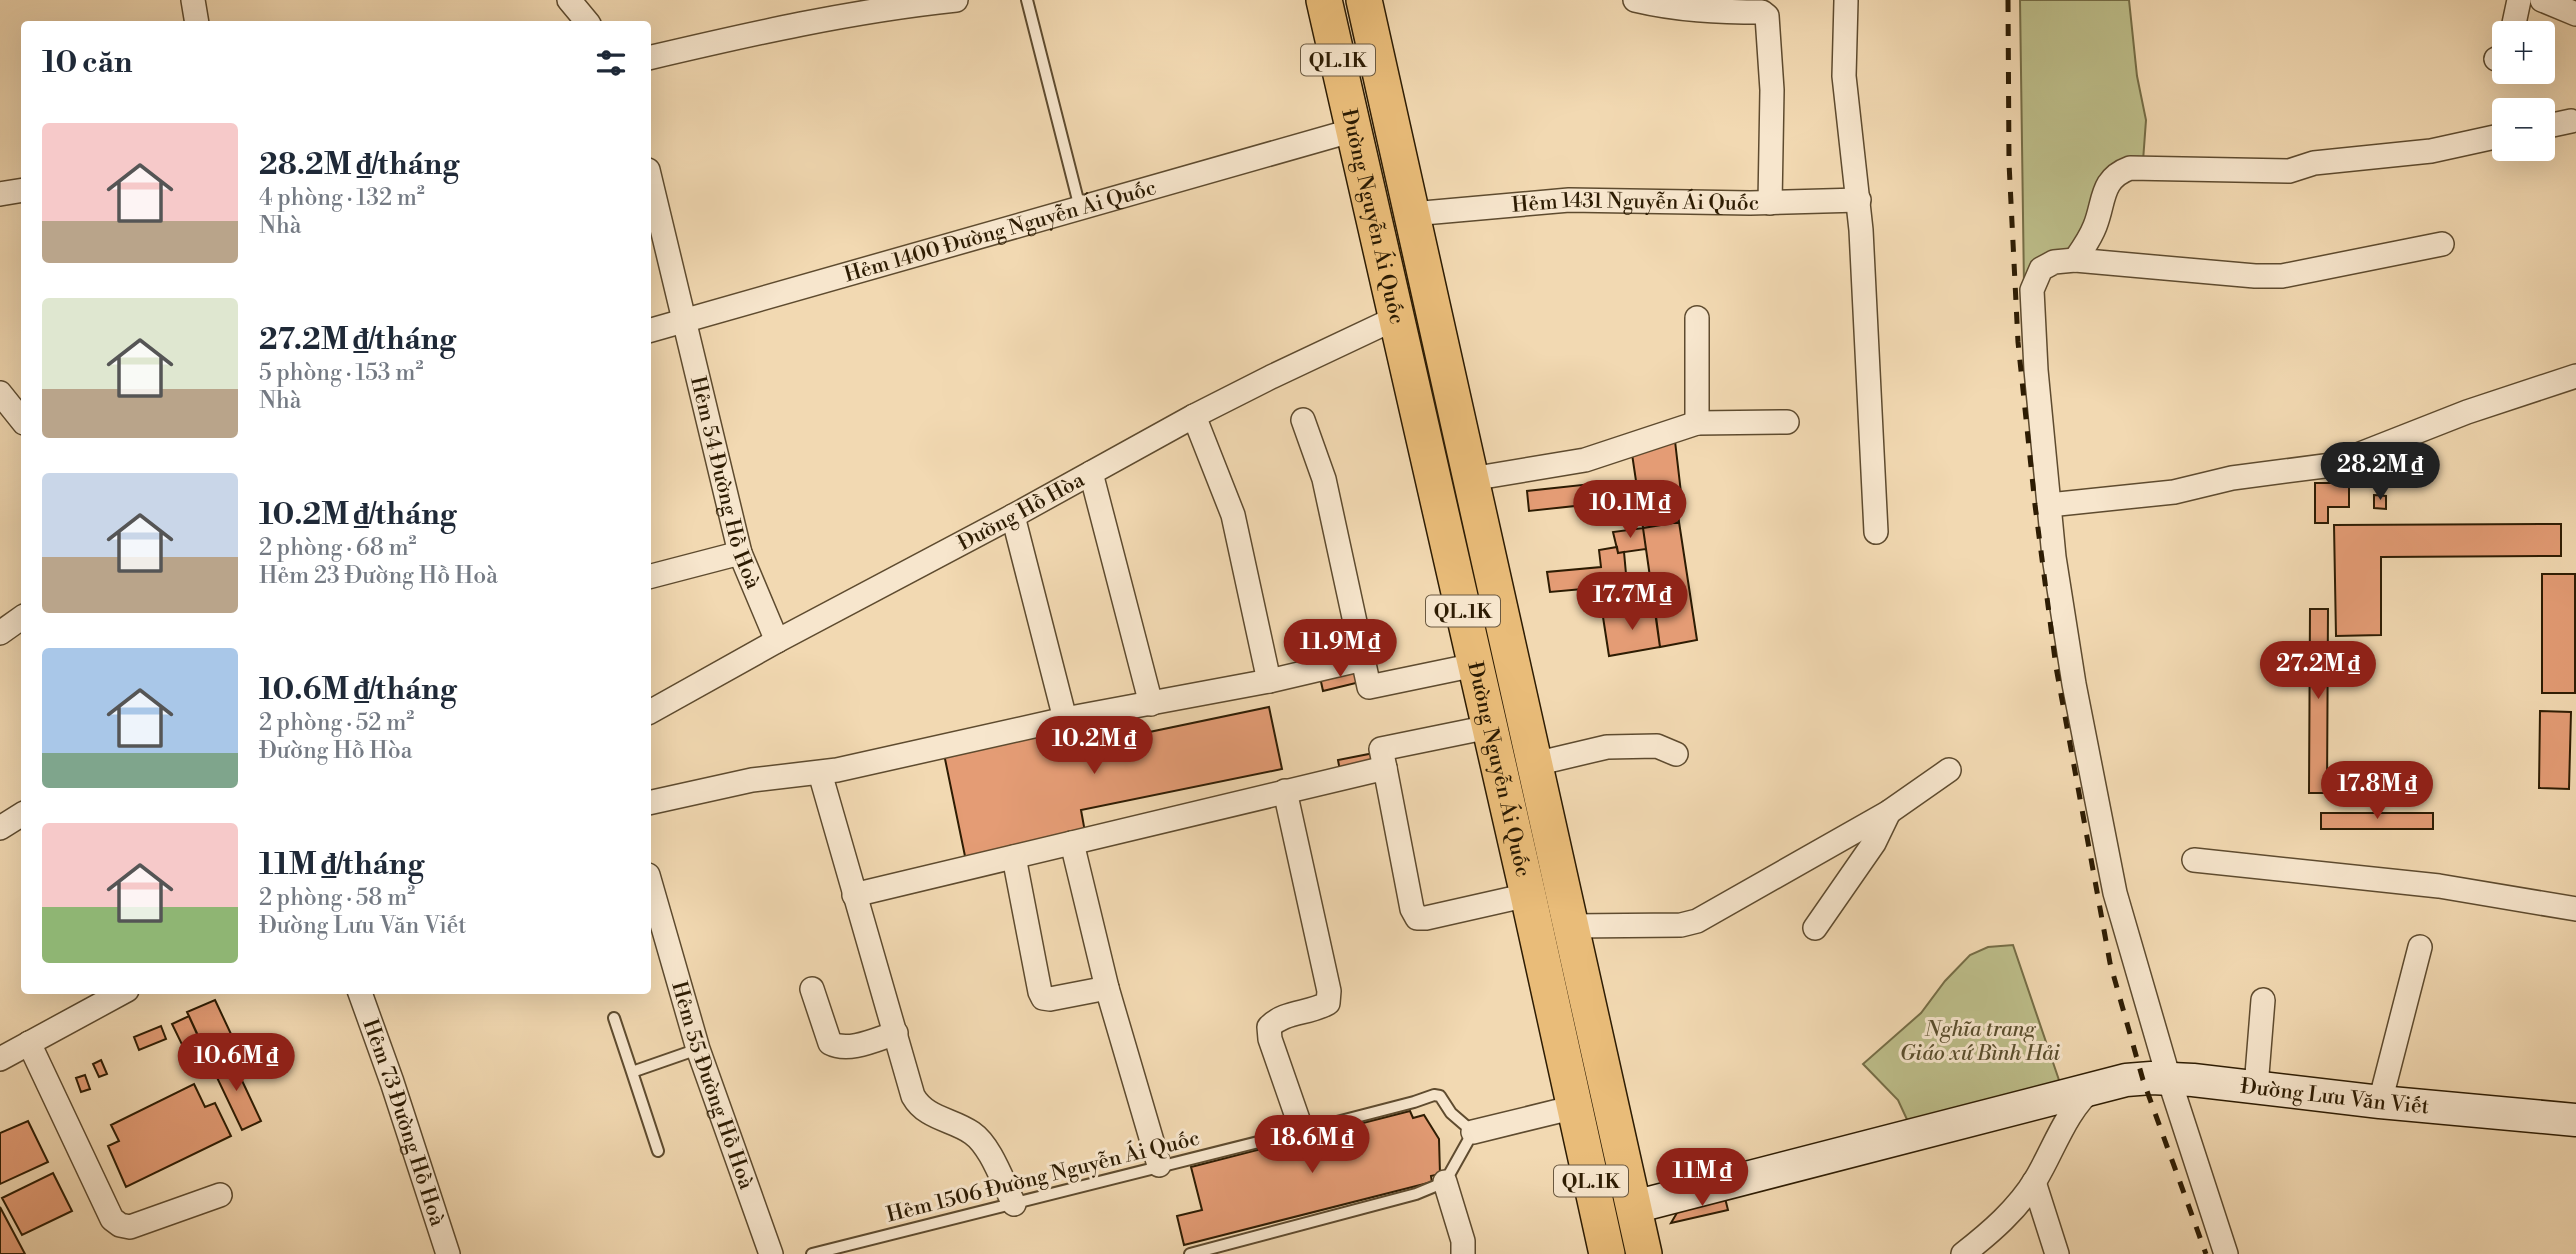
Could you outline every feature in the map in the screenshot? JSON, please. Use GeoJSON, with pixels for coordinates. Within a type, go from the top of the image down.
{"type":"FeatureCollection","features":[{"type":"Feature","properties":{"kind":"main road","name":"Đường Nguyễn Ái Quốc"},"geometry":{"type":"LineString","coordinates":[[1324,0],[1607,1254]]}},
{"type":"Feature","properties":{"kind":"main road","name":"Đường Nguyễn Ái Quốc"},"geometry":{"type":"LineString","coordinates":[[1364,0],[1644,1254]]}},
{"type":"Feature","properties":{"kind":"main road"},"geometry":{"type":"LineString","coordinates":[[1353,130],[1391,121]]}},
{"type":"Feature","properties":{"kind":"main road"},"geometry":{"type":"LineString","coordinates":[[1574,1107],[1610,1099]]}},
{"type":"Feature","properties":{"kind":"main road"},"geometry":{"type":"LineString","coordinates":[[1598,1215],[1634,1207]]}},
{"type":"Feature","properties":{"kind":"street"},"geometry":{"type":"LineString","coordinates":[[193,0],[196,21]]}},
{"type":"Feature","properties":{"kind":"street"},"geometry":{"type":"LineString","coordinates":[[569,0],[586,21]]}},
{"type":"Feature","properties":{"kind":"street"},"geometry":{"type":"LineString","coordinates":[[651,57],[789,25],[908,5],[956,0]]}},
{"type":"Feature","properties":{"kind":"street"},"geometry":{"type":"LineString","coordinates":[[1634,0],[1687,10],[1762,12],[1767,16],[1772,90],[1770,203]]}},
{"type":"Feature","properties":{"kind":"street"},"geometry":{"type":"LineString","coordinates":[[2515,21],[2519,0]]}},
{"type":"Feature","properties":{"kind":"street"},"geometry":{"type":"LineString","coordinates":[[2542,0],[2576,14]]}},
{"type":"Feature","properties":{"kind":"street"},"geometry":{"type":"LineString","coordinates":[[1846,1],[1844,76],[1859,200],[1876,532]]}},
{"type":"Feature","properties":{"kind":"street"},"geometry":{"type":"LineString","coordinates":[[2555,124],[2571,121]]}},
{"type":"Feature","properties":{"kind":"street","name":"Hẻm 1400 Đường Nguyễn Ái Quốc"},"geometry":{"type":"LineString","coordinates":[[651,330],[1353,130]]}},
{"type":"Feature","properties":{"kind":"street"},"geometry":{"type":"LineString","coordinates":[[2075,260],[2095,225],[2110,180],[2118,172],[2130,168],[2289,171],[2314,163],[2431,151],[2492,138]]}},
{"type":"Feature","properties":{"kind":"street","name":"Hẻm 54 Đường Hồ Hoà"},"geometry":{"type":"LineString","coordinates":[[651,182],[740,553],[777,641]]}},
{"type":"Feature","properties":{"kind":"street"},"geometry":{"type":"LineString","coordinates":[[0,194],[21,190]]}},
{"type":"Feature","properties":{"kind":"street","name":"Hẻm 1431 Nguyễn Ái Quốc"},"geometry":{"type":"LineString","coordinates":[[1412,214],[1578,200],[1770,203],[1859,200]]}},
{"type":"Feature","properties":{"kind":"street"},"geometry":{"type":"LineString","coordinates":[[2226,1254],[2169,1079],[2115,893],[2074,684],[2054,557],[2032,290],[2041,269],[2054,262],[2075,260],[2282,276],[2442,244]]}},
{"type":"Feature","properties":{"kind":"street","name":"Đường Hồ Hòa"},"geometry":{"type":"LineString","coordinates":[[651,711],[1194,416],[1396,318]]}},
{"type":"Feature","properties":{"kind":"street"},"geometry":{"type":"LineString","coordinates":[[1697,423],[1698,318]]}},
{"type":"Feature","properties":{"kind":"street"},"geometry":{"type":"LineString","coordinates":[[2049,505],[2174,492],[2232,478],[2332,465],[2371,452],[2467,412],[2576,376]]}},
{"type":"Feature","properties":{"kind":"street"},"geometry":{"type":"LineString","coordinates":[[0,393],[21,419]]}},
{"type":"Feature","properties":{"kind":"street"},"geometry":{"type":"LineString","coordinates":[[1194,416],[1233,515],[1269,681]]}},
{"type":"Feature","properties":{"kind":"street"},"geometry":{"type":"LineString","coordinates":[[1303,419],[1324,479],[1369,687],[1475,665]]}},
{"type":"Feature","properties":{"kind":"street"},"geometry":{"type":"LineString","coordinates":[[1471,479],[1585,460],[1697,423],[1787,422]]}},
{"type":"Feature","properties":{"kind":"street"},"geometry":{"type":"LineString","coordinates":[[1091,473],[1151,704]]}},
{"type":"Feature","properties":{"kind":"street"},"geometry":{"type":"LineString","coordinates":[[1013,516],[1066,719]]}},
{"type":"Feature","properties":{"kind":"street"},"geometry":{"type":"LineString","coordinates":[[651,576],[740,553]]}},
{"type":"Feature","properties":{"kind":"street"},"geometry":{"type":"LineString","coordinates":[[0,633],[21,617]]}},
{"type":"Feature","properties":{"kind":"street"},"geometry":{"type":"LineString","coordinates":[[651,802],[752,780],[820,773],[1066,719],[1269,681],[1363,659]]}},
{"type":"Feature","properties":{"kind":"street"},"geometry":{"type":"LineString","coordinates":[[1489,727],[1381,749],[1412,909],[1417,918],[1426,918],[1528,895]]}},
{"type":"Feature","properties":{"kind":"street"},"geometry":{"type":"LineString","coordinates":[[1535,764],[1607,747],[1657,746],[1676,754]]}},
{"type":"Feature","properties":{"kind":"street"},"geometry":{"type":"LineString","coordinates":[[854,895],[1385,768]]}},
{"type":"Feature","properties":{"kind":"street"},"geometry":{"type":"LineString","coordinates":[[1571,926],[1681,925],[1697,921],[1889,813],[1949,770]]}},
{"type":"Feature","properties":{"kind":"street"},"geometry":{"type":"LineString","coordinates":[[820,773],[896,1033],[909,1087],[917,1103],[929,1113],[971,1132],[984,1143],[1014,1204]]}},
{"type":"Feature","properties":{"kind":"street"},"geometry":{"type":"LineString","coordinates":[[1285,792],[1329,990],[1328,1003],[1318,1009],[1277,1018],[1269,1027],[1270,1039],[1302,1131]]}},
{"type":"Feature","properties":{"kind":"street"},"geometry":{"type":"LineString","coordinates":[[1815,928],[1874,843],[1889,813]]}},
{"type":"Feature","properties":{"kind":"street"},"geometry":{"type":"LineString","coordinates":[[0,828],[21,815]]}},
{"type":"Feature","properties":{"kind":"street"},"geometry":{"type":"LineString","coordinates":[[1072,843],[1107,988],[1159,1166]]}},
{"type":"Feature","properties":{"kind":"street"},"geometry":{"type":"LineString","coordinates":[[1014,857],[1043,998],[1107,988]]}},
{"type":"Feature","properties":{"kind":"street"},"geometry":{"type":"LineString","coordinates":[[2194,860],[2439,886],[2576,909]]}},
{"type":"Feature","properties":{"kind":"street","name":"Hẻm 55 Đường Hồ Hoà"},"geometry":{"type":"LineString","coordinates":[[651,885],[698,1049],[771,1254]]}},
{"type":"Feature","properties":{"kind":"street"},"geometry":{"type":"LineString","coordinates":[[2380,1102],[2420,947]]}},
{"type":"Feature","properties":{"kind":"street"},"geometry":{"type":"LineString","coordinates":[[812,989],[830,1043],[838,1047],[848,1047],[896,1033]]}},
{"type":"Feature","properties":{"kind":"street"},"geometry":{"type":"LineString","coordinates":[[0,1059],[120,994]]}},
{"type":"Feature","properties":{"kind":"street","name":"Hẻm 73 Đường Hồ Hoà"},"geometry":{"type":"LineString","coordinates":[[360,994],[448,1254]]}},
{"type":"Feature","properties":{"kind":"street"},"geometry":{"type":"LineString","coordinates":[[2256,1087],[2263,1000]]}},
{"type":"Feature","properties":{"kind":"street"},"geometry":{"type":"LineString","coordinates":[[29,1043],[112,1219],[120,1225],[130,1227],[220,1195]]}},
{"type":"Feature","properties":{"kind":"street","name":"Đường Lưu Văn Viết"},"geometry":{"type":"LineString","coordinates":[[1634,1207],[2086,1096],[2126,1080],[2169,1079],[2576,1120]]}},
{"type":"Feature","properties":{"kind":"street"},"geometry":{"type":"LineString","coordinates":[[1963,1254],[1997,1225],[2034,1182],[2086,1096]]}},
{"type":"Feature","properties":{"kind":"street"},"geometry":{"type":"LineString","coordinates":[[1472,1132],[1574,1107]]}},
{"type":"Feature","properties":{"kind":"street"},"geometry":{"type":"LineString","coordinates":[[1445,1182],[1463,1241],[1462,1254]]}},
{"type":"Feature","properties":{"kind":"street"},"geometry":{"type":"LineString","coordinates":[[2034,1182],[2057,1254]]}},
{"type":"Feature","properties":{"kind":"lane"},"geometry":{"type":"LineString","coordinates":[[1027,0],[1080,208]]}},
{"type":"Feature","properties":{"kind":"lane"},"geometry":{"type":"LineString","coordinates":[[614,1018],[659,1150]]}},
{"type":"Feature","properties":{"kind":"lane"},"geometry":{"type":"LineString","coordinates":[[632,1072],[698,1049]]}},
{"type":"Feature","properties":{"kind":"lane","name":"Hẻm 1506 Đường Nguyễn Ái Quốc"},"geometry":{"type":"LineString","coordinates":[[812,1254],[1302,1131],[1434,1095],[1440,1096],[1451,1113],[1472,1132]]}},
{"type":"Feature","properties":{"kind":"lane"},"geometry":{"type":"LineString","coordinates":[[1190,1254],[1416,1194],[1445,1182],[1472,1132]]}},
{"type":"Feature","properties":{"kind":"green space"},"geometry":{"type":"Polygon","coordinates":[[[2020,0],[2129,0],[2137,76],[2146,120],[2143,161],[2112,164],[2075,247],[2024,287],[2020,0]]]}},
{"type":"Feature","properties":{"kind":"green space","name":"Nghĩa trang Giáo xứ Bình Hải"},"geometry":{"type":"Polygon","coordinates":[[[2013,945],[2060,1083],[1910,1126],[1898,1100],[1863,1064],[1921,1013],[1945,981],[1970,955],[1988,947],[2013,945]]]}},
{"type":"Feature","properties":{"kind":"building"},"geometry":{"type":"Polygon","coordinates":[[[1675,441],[1683,510],[1678,511],[1679,522],[1643,528],[1632,454],[1675,441]]]}},
{"type":"Feature","properties":{"kind":"building"},"geometry":{"type":"Polygon","coordinates":[[[2315,483],[2349,483],[2349,507],[2328,507],[2328,523],[2315,523],[2315,483]]]}},
{"type":"Feature","properties":{"kind":"building"},"geometry":{"type":"Polygon","coordinates":[[[1591,484],[1593,504],[1529,511],[1527,491],[1591,484]]]}},
{"type":"Feature","properties":{"kind":"building"},"geometry":{"type":"Polygon","coordinates":[[[2374,495],[2386,496],[2386,509],[2374,508],[2374,495]]]}},
{"type":"Feature","properties":{"kind":"building"},"geometry":{"type":"Polygon","coordinates":[[[1679,522],[1697,640],[1660,647],[1643,528],[1679,522]]]}},
{"type":"Feature","properties":{"kind":"building"},"geometry":{"type":"Polygon","coordinates":[[[2561,524],[2561,556],[2381,557],[2381,635],[2336,636],[2334,525],[2561,524]]]}},
{"type":"Feature","properties":{"kind":"building"},"geometry":{"type":"Polygon","coordinates":[[[1643,528],[1646,549],[1618,553],[1613,532],[1643,528]]]}},
{"type":"Feature","properties":{"kind":"building"},"geometry":{"type":"Polygon","coordinates":[[[1617,547],[1618,553],[1624,552],[1627,585],[1550,592],[1547,572],[1601,567],[1599,550],[1617,547]]]}},
{"type":"Feature","properties":{"kind":"building"},"geometry":{"type":"Polygon","coordinates":[[[2542,574],[2575,574],[2575,693],[2542,693],[2542,574]]]}},
{"type":"Feature","properties":{"kind":"building"},"geometry":{"type":"Polygon","coordinates":[[[1655,609],[1660,647],[1609,656],[1603,617],[1655,609]]]}},
{"type":"Feature","properties":{"kind":"building"},"geometry":{"type":"Polygon","coordinates":[[[2310,609],[2328,609],[2327,793],[2309,793],[2310,609]]]}},
{"type":"Feature","properties":{"kind":"building"},"geometry":{"type":"Polygon","coordinates":[[[1358,668],[1360,682],[1323,691],[1320,677],[1358,668]]]}},
{"type":"Feature","properties":{"kind":"building"},"geometry":{"type":"Polygon","coordinates":[[[1269,707],[1282,769],[1081,810],[1085,832],[966,861],[944,754],[1065,728],[1068,749],[1269,707]]]}},
{"type":"Feature","properties":{"kind":"building"},"geometry":{"type":"Polygon","coordinates":[[[2540,711],[2571,712],[2569,789],[2539,788],[2540,711]]]}},
{"type":"Feature","properties":{"kind":"building"},"geometry":{"type":"Polygon","coordinates":[[[1374,753],[1376,762],[1340,771],[1338,760],[1374,753]]]}},
{"type":"Feature","properties":{"kind":"building"},"geometry":{"type":"Polygon","coordinates":[[[2321,813],[2433,813],[2433,829],[2321,829],[2321,813]]]}},
{"type":"Feature","properties":{"kind":"building"},"geometry":{"type":"Polygon","coordinates":[[[215,1000],[239,1051],[211,1065],[187,1012],[215,1000]]]}},
{"type":"Feature","properties":{"kind":"building"},"geometry":{"type":"Polygon","coordinates":[[[189,1016],[208,1057],[192,1065],[172,1024],[189,1016]]]}},
{"type":"Feature","properties":{"kind":"building"},"geometry":{"type":"Polygon","coordinates":[[[161,1026],[166,1039],[139,1050],[134,1037],[161,1026]]]}},
{"type":"Feature","properties":{"kind":"building"},"geometry":{"type":"Polygon","coordinates":[[[230,1055],[261,1121],[242,1130],[211,1065],[230,1055]]]}},
{"type":"Feature","properties":{"kind":"building"},"geometry":{"type":"Polygon","coordinates":[[[101,1060],[107,1074],[99,1077],[93,1064],[101,1060]]]}},
{"type":"Feature","properties":{"kind":"building"},"geometry":{"type":"Polygon","coordinates":[[[85,1075],[90,1089],[81,1092],[76,1078],[85,1075]]]}},
{"type":"Feature","properties":{"kind":"building"},"geometry":{"type":"Polygon","coordinates":[[[194,1084],[205,1107],[215,1103],[231,1136],[126,1187],[108,1146],[119,1141],[111,1125],[194,1084]]]}},
{"type":"Feature","properties":{"kind":"building"},"geometry":{"type":"Polygon","coordinates":[[[1410,1111],[1413,1118],[1424,1115],[1439,1139],[1440,1174],[1431,1176],[1432,1182],[1184,1245],[1177,1216],[1202,1210],[1191,1167],[1410,1111]]]}},
{"type":"Feature","properties":{"kind":"building"},"geometry":{"type":"Polygon","coordinates":[[[28,1121],[48,1162],[0,1184],[0,1133],[28,1121]]]}},
{"type":"Feature","properties":{"kind":"building"},"geometry":{"type":"Polygon","coordinates":[[[53,1173],[72,1211],[22,1235],[2,1198],[53,1173]]]}},
{"type":"Feature","properties":{"kind":"building"},"geometry":{"type":"Polygon","coordinates":[[[1724,1194],[1728,1210],[1671,1223],[1681,1206],[1724,1194]]]}},
{"type":"Feature","properties":{"kind":"building"},"geometry":{"type":"Polygon","coordinates":[[[0,1207],[25,1254],[0,1254],[0,1207]]]}},
{"type":"Feature","properties":{"kind":"railway"},"geometry":{"type":"LineString","coordinates":[[2008,0],[2009,163],[2018,342],[2056,667],[2110,963],[2143,1080],[2206,1254]]}}]}
